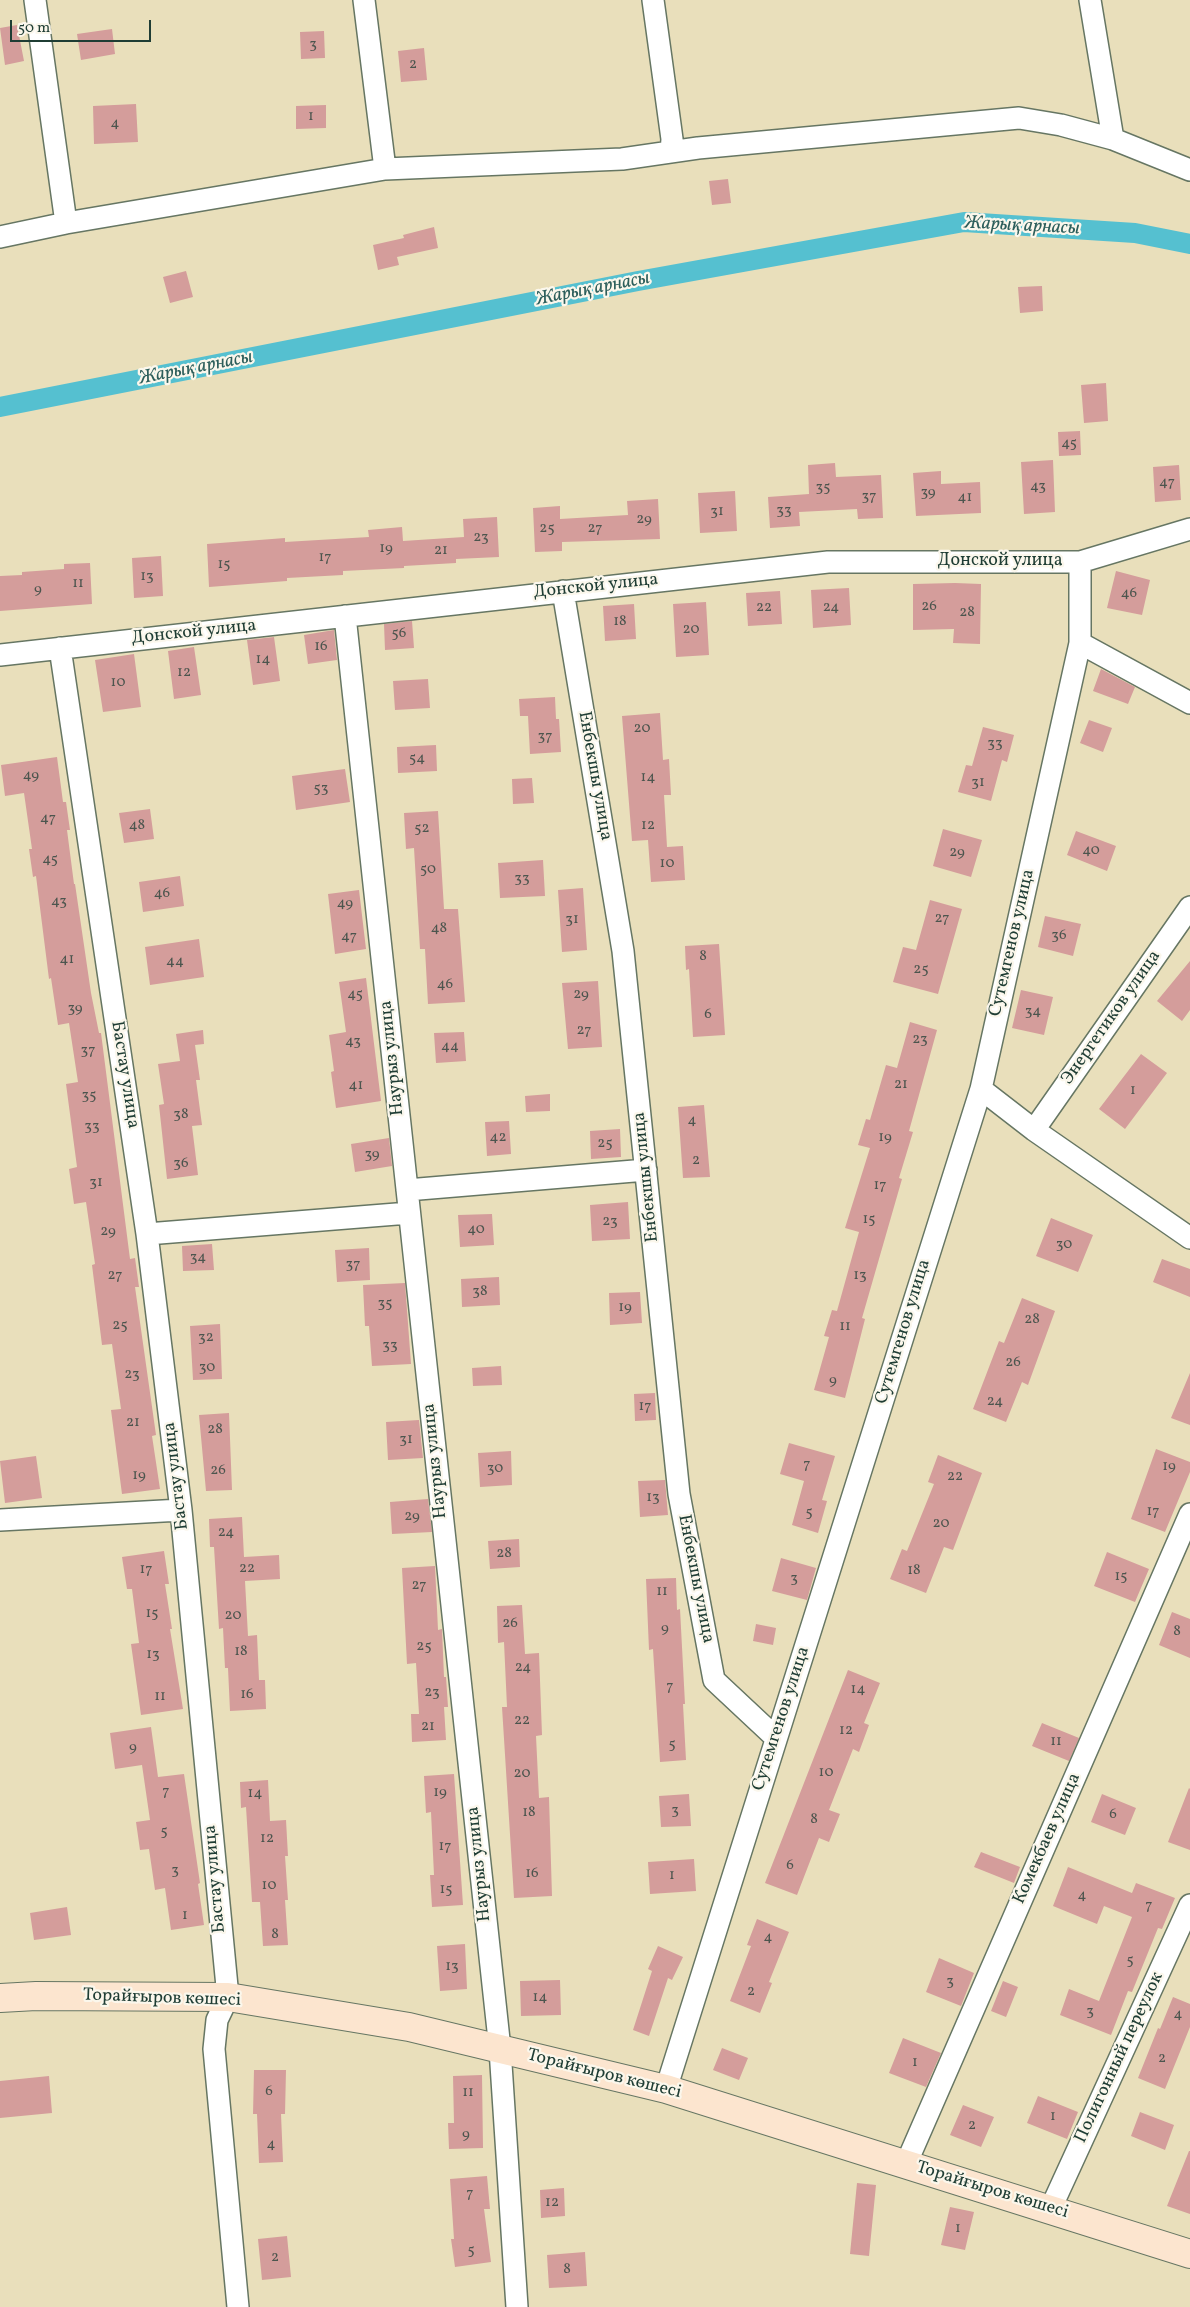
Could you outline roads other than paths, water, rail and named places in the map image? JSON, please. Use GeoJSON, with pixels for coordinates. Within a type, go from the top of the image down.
{"type":"FeatureCollection","features":[{"type":"Feature","properties":{"kind":"street"},"geometry":{"type":"LineString","coordinates":[[35,0],[66,223]]}},
{"type":"Feature","properties":{"kind":"street"},"geometry":{"type":"LineString","coordinates":[[364,0],[385,169]]}},
{"type":"Feature","properties":{"kind":"street"},"geometry":{"type":"LineString","coordinates":[[653,0],[672,139],[671,152]]}},
{"type":"Feature","properties":{"kind":"street"},"geometry":{"type":"LineString","coordinates":[[1090,0],[1113,139]]}},
{"type":"Feature","properties":{"kind":"street"},"geometry":{"type":"LineString","coordinates":[[0,237],[66,223],[385,169],[622,159],[671,152],[1020,118],[1061,125],[1113,139],[1190,170]]}},
{"type":"Feature","properties":{"kind":"street","name":"Донской улица"},"geometry":{"type":"LineString","coordinates":[[0,655],[828,562],[1080,562],[1190,529]]}},
{"type":"Feature","properties":{"kind":"street","name":"Сутемгенов улица"},"geometry":{"type":"LineString","coordinates":[[666,2089],[981,1089],[1080,643],[1080,562]]}},
{"type":"Feature","properties":{"kind":"street","name":"Енбекшы улица"},"geometry":{"type":"LineString","coordinates":[[563,591],[623,951],[679,1494],[714,1680],[776,1738]]}},
{"type":"Feature","properties":{"kind":"street","name":"Наурыз улица"},"geometry":{"type":"LineString","coordinates":[[344,616],[500,2049],[516,2307]]}},
{"type":"Feature","properties":{"kind":"street"},"geometry":{"type":"LineString","coordinates":[[1080,643],[1190,703]]}},
{"type":"Feature","properties":{"kind":"street","name":"Бастау улица"},"geometry":{"type":"LineString","coordinates":[[60,648],[147,1234],[181,1510],[228,1997]]}},
{"type":"Feature","properties":{"kind":"street","name":"Энергетиков улица"},"geometry":{"type":"LineString","coordinates":[[1034,1130],[1190,907]]}},
{"type":"Feature","properties":{"kind":"street"},"geometry":{"type":"LineString","coordinates":[[981,1089],[1034,1130],[1190,1238]]}},
{"type":"Feature","properties":{"kind":"street"},"geometry":{"type":"LineString","coordinates":[[407,1190],[646,1170]]}},
{"type":"Feature","properties":{"kind":"street"},"geometry":{"type":"LineString","coordinates":[[147,1234],[409,1213]]}},
{"type":"Feature","properties":{"kind":"street"},"geometry":{"type":"LineString","coordinates":[[0,1520],[181,1510]]}},
{"type":"Feature","properties":{"kind":"street","name":"Комекбаев улица"},"geometry":{"type":"LineString","coordinates":[[906,2164],[1190,1514]]}},
{"type":"Feature","properties":{"kind":"street","name":"Полигонный переулок"},"geometry":{"type":"LineString","coordinates":[[1050,2210],[1190,1905]]}},
{"type":"Feature","properties":{"kind":"street"},"geometry":{"type":"LineString","coordinates":[[228,1997],[217,2020],[214,2049],[238,2307]]}},
{"type":"Feature","properties":{"kind":"street","name":"Торайғыров көшесі"},"geometry":{"type":"LineString","coordinates":[[0,1998],[228,1997],[409,2027],[666,2089],[1190,2254]]}},
{"type":"Feature","properties":{"kind":"waterway","name":"Жарық арнасы"},"geometry":{"type":"LineString","coordinates":[[0,407],[638,281],[964,222],[1135,233],[1190,244]]}}]}
